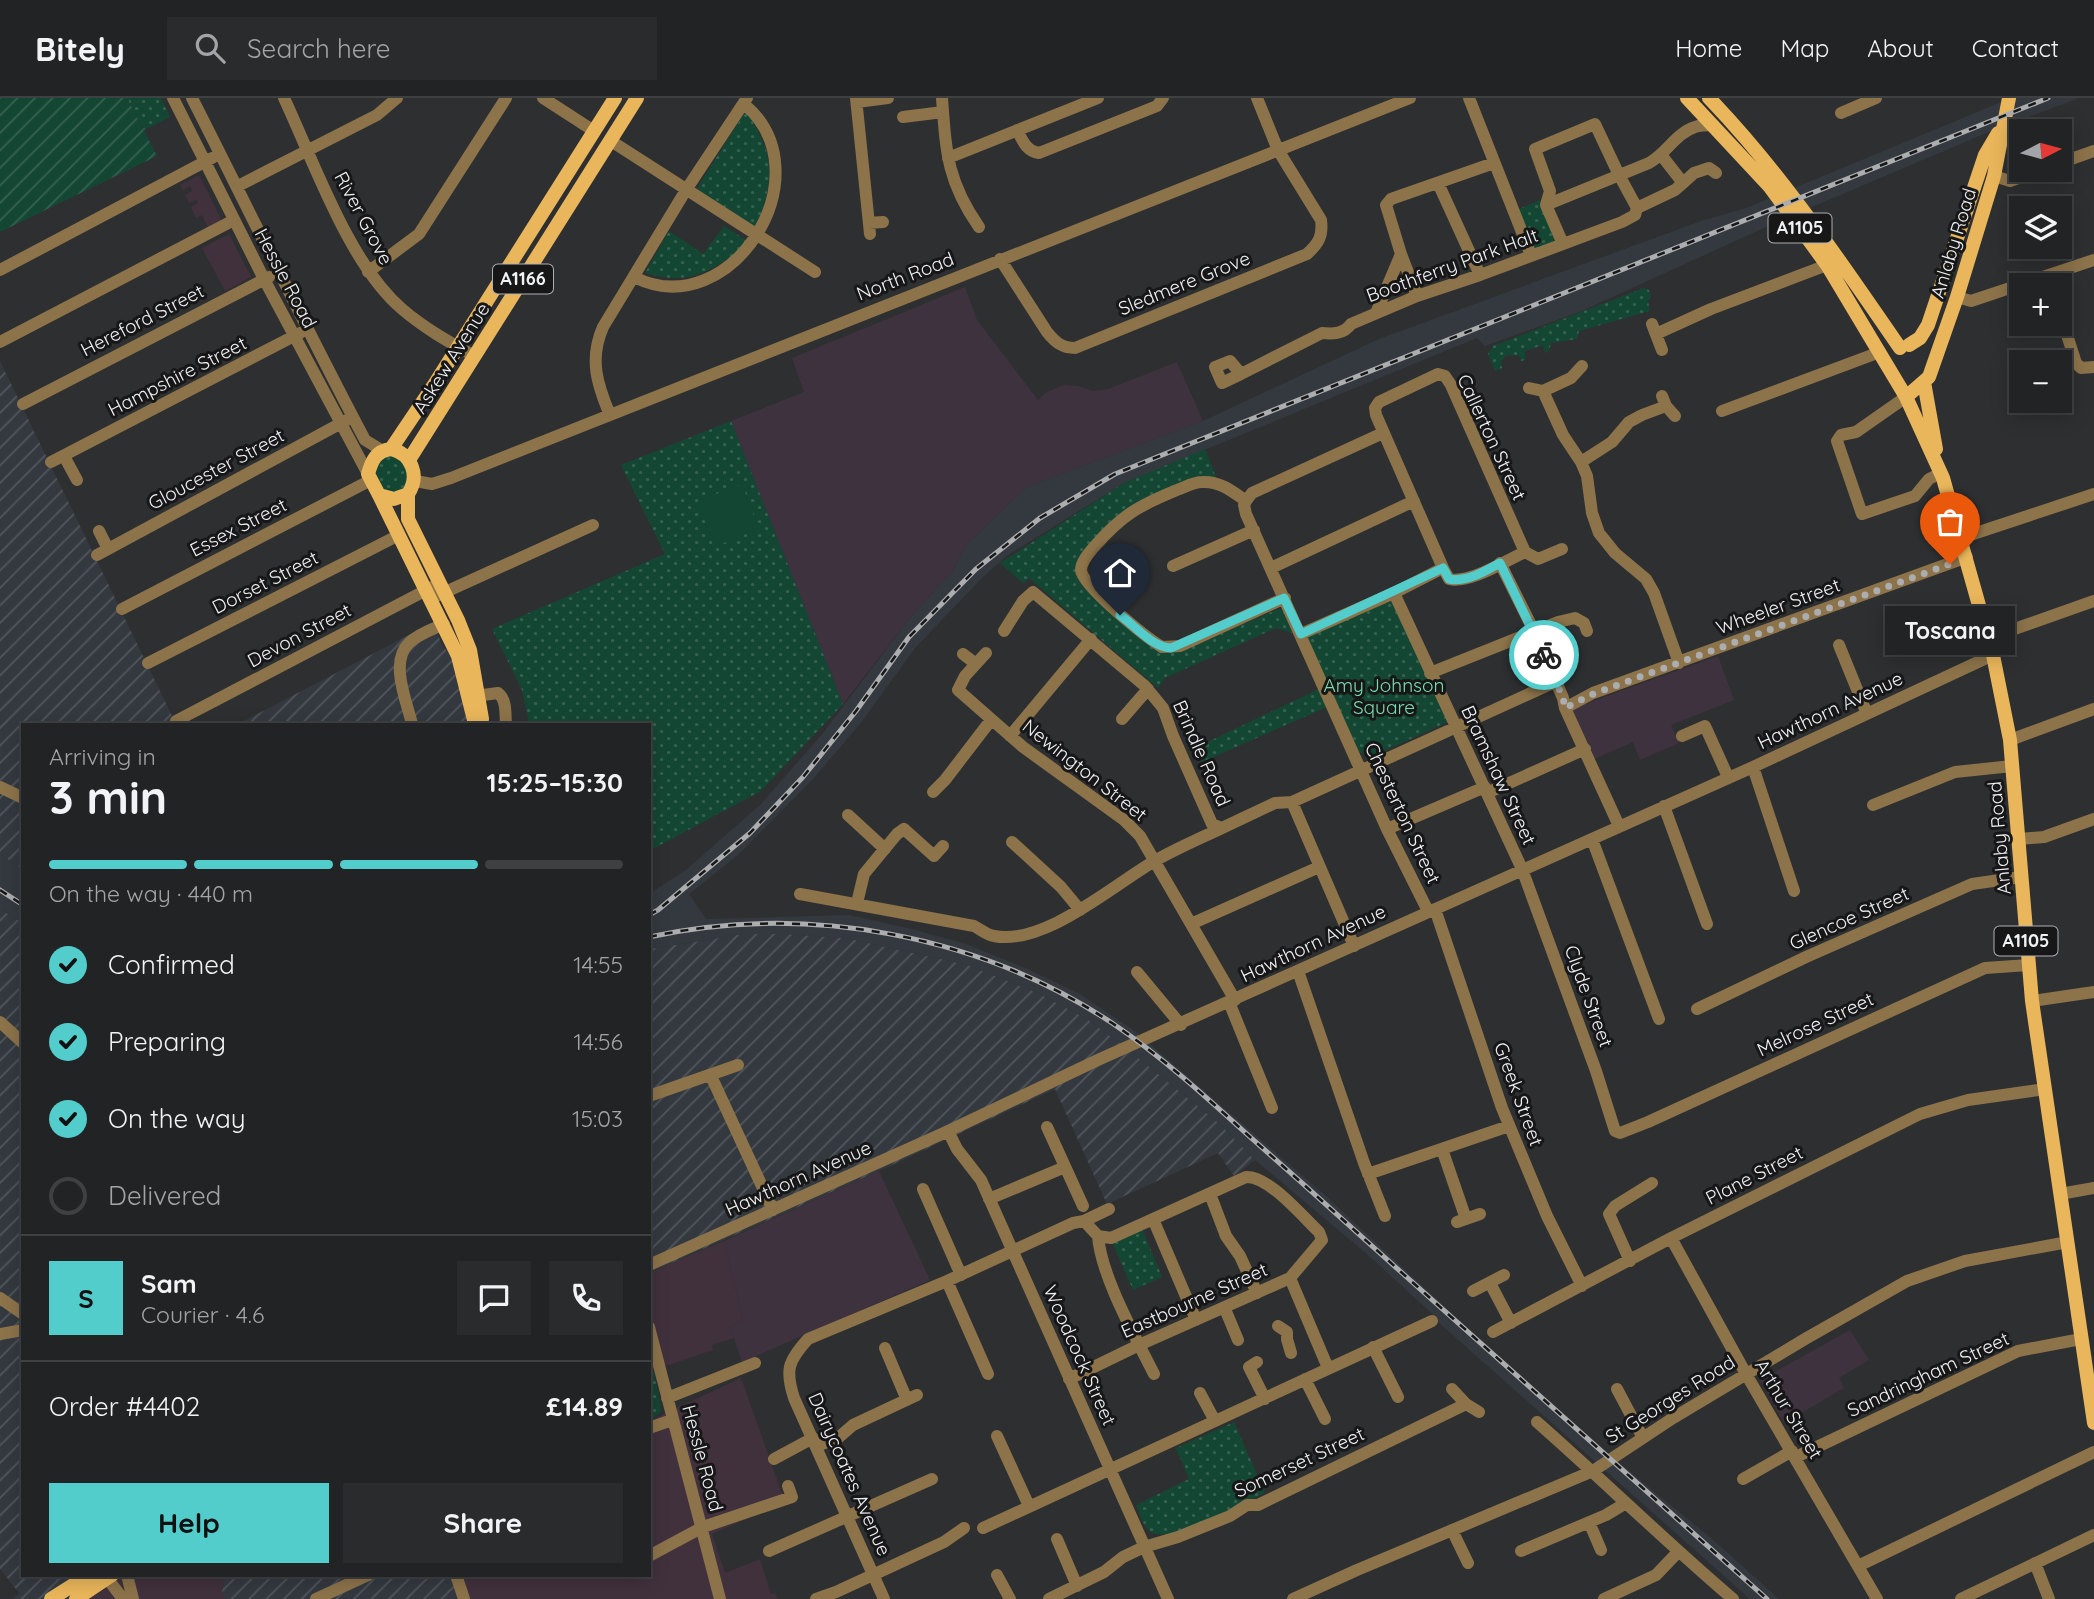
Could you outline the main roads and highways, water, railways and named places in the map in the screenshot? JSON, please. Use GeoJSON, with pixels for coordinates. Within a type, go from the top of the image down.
{"type":"FeatureCollection","features":[{"type":"Feature","properties":{"kind":"main road","name":"Askew Avenue"},"geometry":{"type":"LineString","coordinates":[[387,450],[458,347],[615,98]]}},
{"type":"Feature","properties":{"kind":"main road","name":"Askew Avenue"},"geometry":{"type":"LineString","coordinates":[[409,460],[637,98]]}},
{"type":"Feature","properties":{"kind":"main road","name":"A1105"},"geometry":{"type":"LineString","coordinates":[[1687,98],[1770,187],[1826,265],[1906,397]]}},
{"type":"Feature","properties":{"kind":"main road","name":"A1105"},"geometry":{"type":"LineString","coordinates":[[1709,98],[1780,180],[1904,346],[1916,345],[1927,351],[1932,367]]}},
{"type":"Feature","properties":{"kind":"main road","name":"Anlaby Road"},"geometry":{"type":"LineString","coordinates":[[1932,367],[1957,297],[1994,176],[2001,129],[2009,101]]}},
{"type":"Feature","properties":{"kind":"main road","name":"Anlaby Road"},"geometry":{"type":"LineString","coordinates":[[1904,346],[1920,338],[1928,325],[1984,155],[2001,129]]}},
{"type":"Feature","properties":{"kind":"main road"},"geometry":{"type":"LineString","coordinates":[[1904,346],[1891,359],[1894,377],[1905,386],[1912,387],[1924,382]]}},
{"type":"Feature","properties":{"kind":"main road"},"geometry":{"type":"LineString","coordinates":[[1906,397],[1929,377],[1932,367]]}},
{"type":"Feature","properties":{"kind":"main road","name":"Anlaby Road"},"geometry":{"type":"LineString","coordinates":[[1924,382],[1940,468],[1989,638],[2010,740],[2032,1001],[2094,1423]]}},
{"type":"Feature","properties":{"kind":"main road","name":"Anlaby Road"},"geometry":{"type":"LineString","coordinates":[[1906,397],[1940,468]]}},
{"type":"Feature","properties":{"kind":"main road"},"geometry":{"type":"LineString","coordinates":[[475,723],[473,696],[470,650],[408,519],[413,469],[409,460],[397,451],[387,450],[373,458],[370,477],[444,624],[458,656],[473,696],[483,723]]}},
{"type":"Feature","properties":{"kind":"main road"},"geometry":{"type":"LineString","coordinates":[[379,495],[394,499],[412,487]]}},
{"type":"Feature","properties":{"kind":"main road"},"geometry":{"type":"LineString","coordinates":[[51,1599],[86,1577]]}},
{"type":"Feature","properties":{"kind":"main road"},"geometry":{"type":"LineString","coordinates":[[76,1599],[109,1577]]}},
{"type":"Feature","properties":{"kind":"railway"},"geometry":{"type":"LineString","coordinates":[[651,914],[750,833],[803,777],[856,711],[909,637],[976,569],[1040,518],[1115,474],[2048,98]]}},
{"type":"Feature","properties":{"kind":"railway"},"geometry":{"type":"LineString","coordinates":[[0,890],[21,904]]}},
{"type":"Feature","properties":{"kind":"railway"},"geometry":{"type":"LineString","coordinates":[[651,937],[708,927],[769,924],[829,926],[889,934],[948,948],[1005,967],[1060,992],[1112,1023],[1199,1091],[1767,1599]]}},
{"type":"Feature","properties":{"kind":"place","name":"Toscana"},"geometry":{"type":"Point","coordinates":[1950,564]}},
{"type":"Feature","properties":{"kind":"park label","name":"Amy Johnson Square"},"geometry":{"type":"Point","coordinates":[1384,696]}}]}
